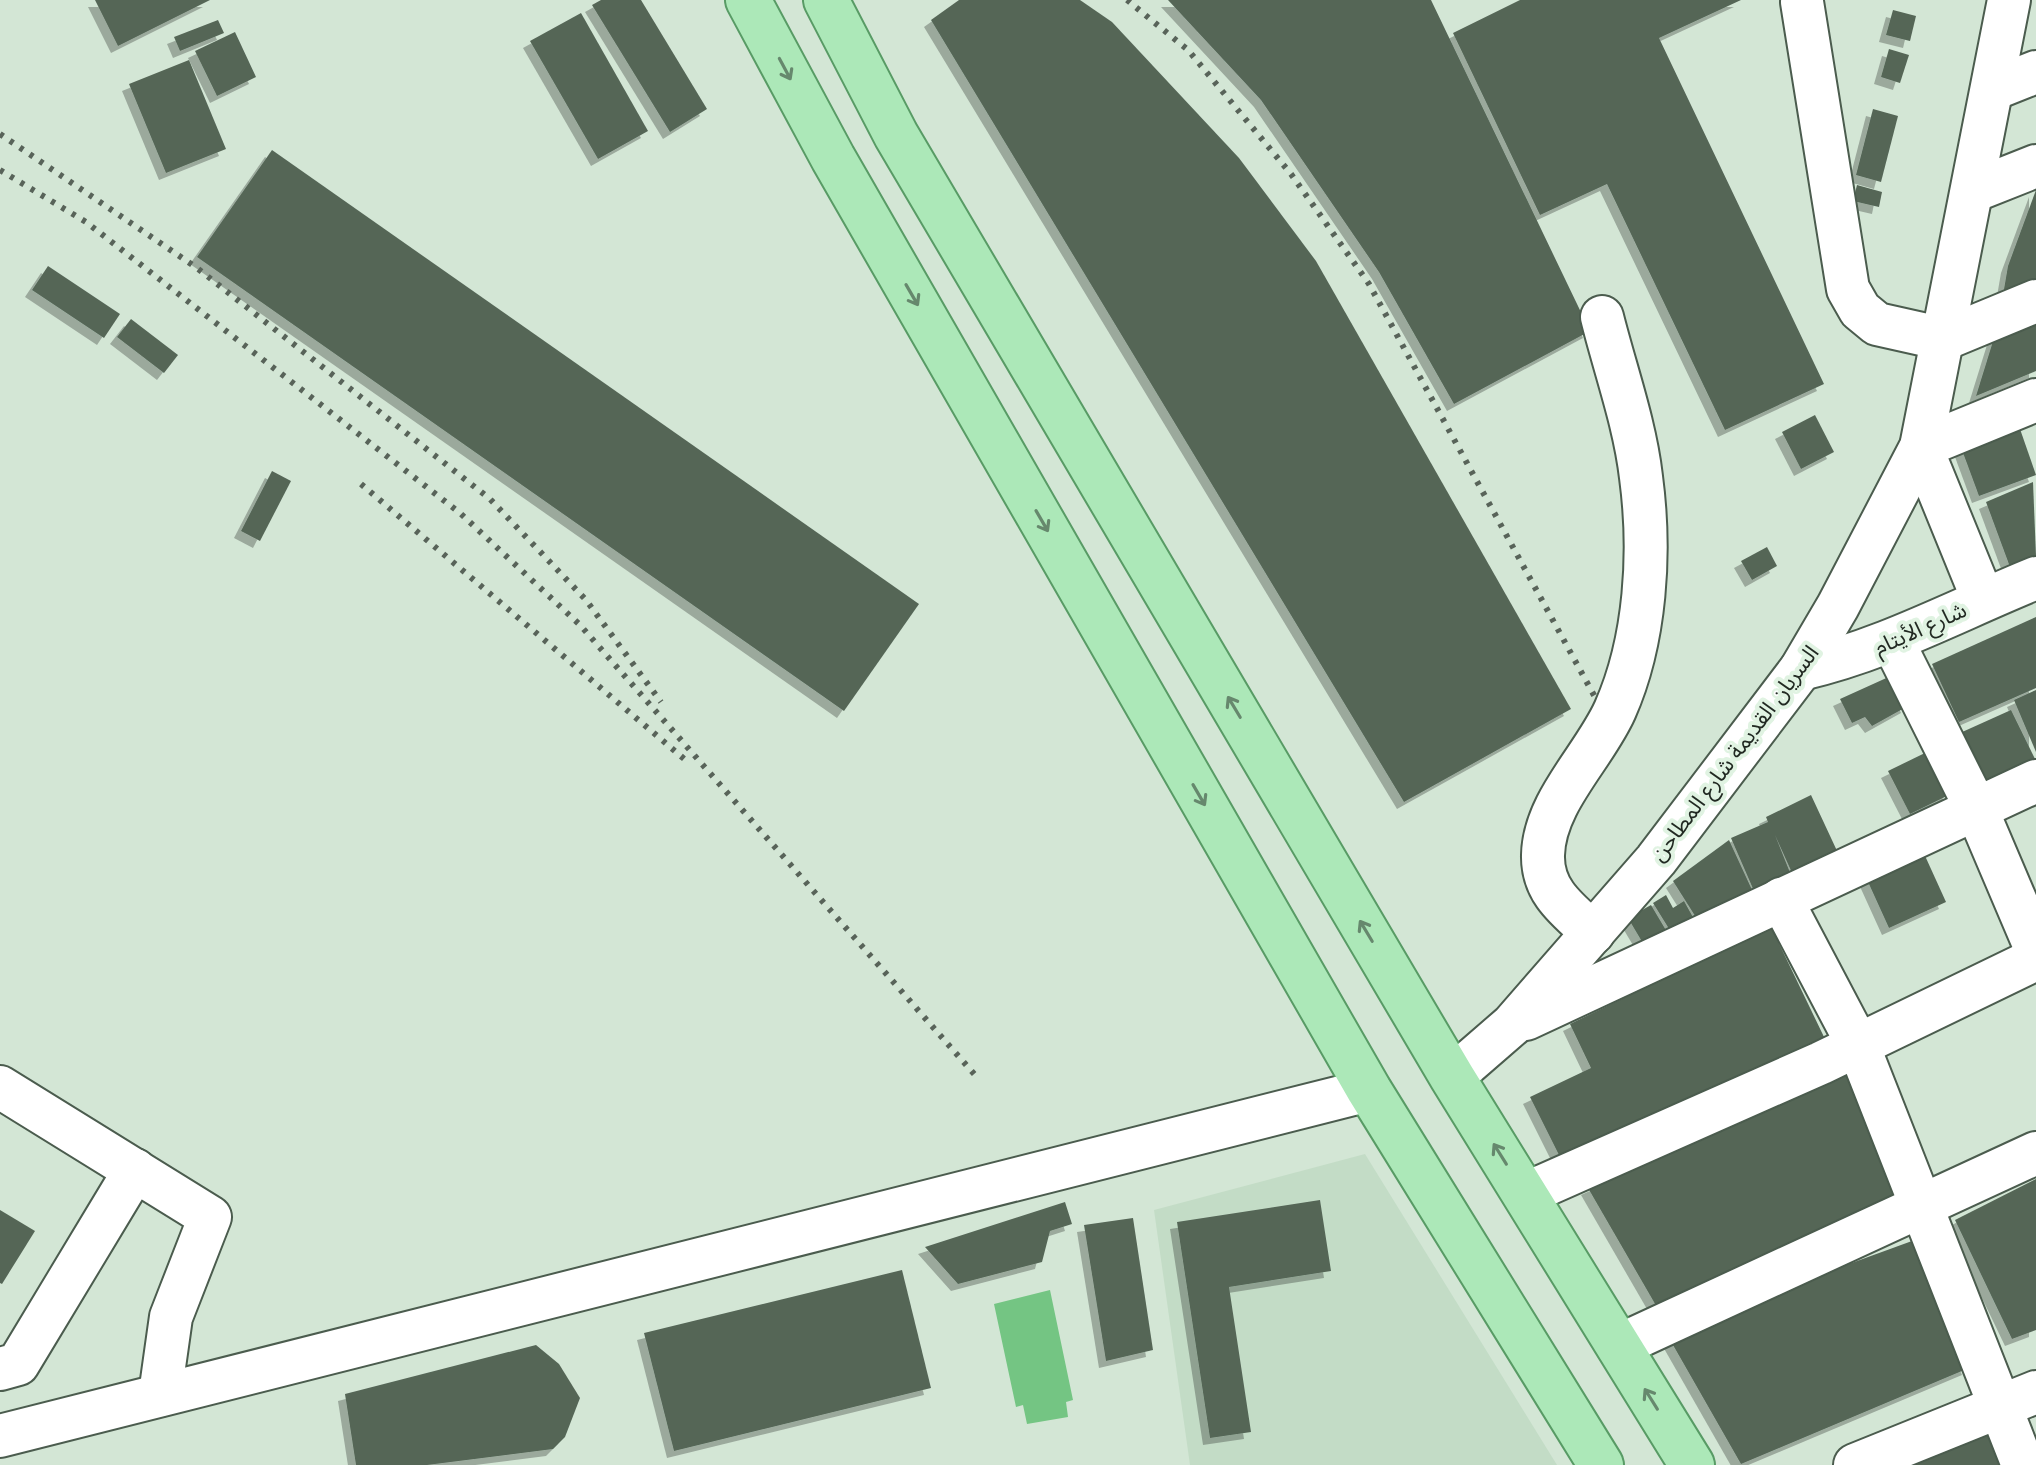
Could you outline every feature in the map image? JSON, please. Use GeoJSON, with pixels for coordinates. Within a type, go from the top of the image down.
{"type":"FeatureCollection","features":[{"type":"Feature","properties":{"kind":"main road"},"geometry":{"type":"LineString","coordinates":[[748,0],[833,158],[1369,1090],[1601,1465]]}},
{"type":"Feature","properties":{"kind":"main road"},"geometry":{"type":"LineString","coordinates":[[826,0],[896,135],[1452,1077],[1692,1465]]}},
{"type":"Feature","properties":{"kind":"street","name":"السريان القديمة شارع المطاحن"},"geometry":{"type":"LineString","coordinates":[[1452,1077],[1512,1025],[1656,860],[1801,669],[1838,606],[1921,447],[2009,0]]}},
{"type":"Feature","properties":{"kind":"street"},"geometry":{"type":"LineString","coordinates":[[1802,2],[1848,289],[1860,310],[1877,324],[1944,339],[2036,301]]}},
{"type":"Feature","properties":{"kind":"street"},"geometry":{"type":"LineString","coordinates":[[1993,89],[2036,72]]}},
{"type":"Feature","properties":{"kind":"street"},"geometry":{"type":"LineString","coordinates":[[1973,191],[2036,166]]}},
{"type":"Feature","properties":{"kind":"street"},"geometry":{"type":"LineString","coordinates":[[1593,933],[1556,899],[1545,880],[1542,856],[1545,828],[1615,710],[1632,654],[1646,566],[1641,475],[1602,317]]}},
{"type":"Feature","properties":{"kind":"street"},"geometry":{"type":"LineString","coordinates":[[1983,599],[1921,447],[2036,400]]}},
{"type":"Feature","properties":{"kind":"street","name":"شارع الأيتام"},"geometry":{"type":"LineString","coordinates":[[1801,669],[1853,657],[1893,642],[1983,599],[2036,578]]}},
{"type":"Feature","properties":{"kind":"street"},"geometry":{"type":"LineString","coordinates":[[1893,642],[1976,808],[2036,949]]}},
{"type":"Feature","properties":{"kind":"street"},"geometry":{"type":"LineString","coordinates":[[1512,1025],[2036,781]]}},
{"type":"Feature","properties":{"kind":"street"},"geometry":{"type":"LineString","coordinates":[[1781,899],[1858,1045],[1919,1207],[2018,1399],[2023,1465]]}},
{"type":"Feature","properties":{"kind":"street"},"geometry":{"type":"LineString","coordinates":[[1525,1194],[1858,1045],[2036,959]]}},
{"type":"Feature","properties":{"kind":"street"},"geometry":{"type":"LineString","coordinates":[[0,1087],[210,1217],[171,1317],[160,1395]]}},
{"type":"Feature","properties":{"kind":"street"},"geometry":{"type":"LineString","coordinates":[[0,1436],[1369,1090]]}},
{"type":"Feature","properties":{"kind":"street"},"geometry":{"type":"LineString","coordinates":[[1618,1346],[2036,1153]]}},
{"type":"Feature","properties":{"kind":"street"},"geometry":{"type":"LineString","coordinates":[[0,1369],[18,1364],[135,1170]]}},
{"type":"Feature","properties":{"kind":"street"},"geometry":{"type":"LineString","coordinates":[[1855,1465],[2018,1399]]}},
{"type":"Feature","properties":{"kind":"shaded area"},"geometry":{"type":"Polygon","coordinates":[[[1365,1154],[1557,1465],[1190,1465],[1154,1210],[1365,1154]]]}},
{"type":"Feature","properties":{"kind":"shaded area"},"geometry":{"type":"Polygon","coordinates":[[[1050,1290],[1073,1400],[1066,1402],[1068,1417],[1027,1424],[1023,1405],[1016,1407],[994,1304],[1050,1290]]]}},
{"type":"Feature","properties":{"kind":"building"},"geometry":{"type":"Polygon","coordinates":[[[95,0],[210,0],[118,46],[95,0]]]}},
{"type":"Feature","properties":{"kind":"building"},"geometry":{"type":"Polygon","coordinates":[[[601,0],[641,0],[707,109],[670,132],[592,5],[601,0]]]}},
{"type":"Feature","properties":{"kind":"building"},"geometry":{"type":"Polygon","coordinates":[[[959,0],[1080,0],[1112,22],[1239,158],[1316,261],[1571,709],[1404,802],[931,20],[959,0]]]}},
{"type":"Feature","properties":{"kind":"building"},"geometry":{"type":"Polygon","coordinates":[[[1168,0],[1431,0],[1590,331],[1454,404],[1379,272],[1261,100],[1168,0]]]}},
{"type":"Feature","properties":{"kind":"building"},"geometry":{"type":"Polygon","coordinates":[[[1520,0],[1741,0],[1659,38],[1824,384],[1725,430],[1607,184],[1540,215],[1453,33],[1520,0]]]}},
{"type":"Feature","properties":{"kind":"building"},"geometry":{"type":"Polygon","coordinates":[[[1893,10],[1916,16],[1910,41],[1886,35],[1893,10]]]}},
{"type":"Feature","properties":{"kind":"building"},"geometry":{"type":"Polygon","coordinates":[[[581,13],[648,131],[598,159],[530,41],[581,13]]]}},
{"type":"Feature","properties":{"kind":"building"},"geometry":{"type":"Polygon","coordinates":[[[218,20],[224,33],[180,51],[174,37],[218,20]]]}},
{"type":"Feature","properties":{"kind":"building"},"geometry":{"type":"Polygon","coordinates":[[[235,32],[256,77],[217,96],[195,51],[235,32]]]}},
{"type":"Feature","properties":{"kind":"building"},"geometry":{"type":"Polygon","coordinates":[[[1889,49],[1909,55],[1900,83],[1881,77],[1889,49]]]}},
{"type":"Feature","properties":{"kind":"building"},"geometry":{"type":"Polygon","coordinates":[[[189,60],[226,149],[166,173],[129,84],[189,60]]]}},
{"type":"Feature","properties":{"kind":"building"},"geometry":{"type":"Polygon","coordinates":[[[1873,109],[1898,116],[1881,182],[1856,175],[1873,109]]]}},
{"type":"Feature","properties":{"kind":"building"},"geometry":{"type":"Polygon","coordinates":[[[272,150],[919,604],[844,711],[197,257],[272,150]]]}},
{"type":"Feature","properties":{"kind":"building"},"geometry":{"type":"Polygon","coordinates":[[[1857,185],[1882,192],[1879,207],[1853,201],[1857,185]]]}},
{"type":"Feature","properties":{"kind":"building"},"geometry":{"type":"Polygon","coordinates":[[[2036,190],[2036,280],[2003,295],[2008,266],[2036,190]]]}},
{"type":"Feature","properties":{"kind":"building"},"geometry":{"type":"Polygon","coordinates":[[[48,266],[120,314],[104,338],[32,290],[48,266]]]}},
{"type":"Feature","properties":{"kind":"building"},"geometry":{"type":"Polygon","coordinates":[[[2036,311],[2036,371],[1976,396],[1998,325],[2036,311]]]}},
{"type":"Feature","properties":{"kind":"building"},"geometry":{"type":"Polygon","coordinates":[[[131,319],[178,355],[164,373],[117,337],[131,319]]]}},
{"type":"Feature","properties":{"kind":"building"},"geometry":{"type":"Polygon","coordinates":[[[1815,415],[1834,452],[1801,469],[1782,432],[1815,415]]]}},
{"type":"Feature","properties":{"kind":"building"},"geometry":{"type":"Polygon","coordinates":[[[2020,429],[2036,475],[1979,496],[1962,450],[2020,429]]]}},
{"type":"Feature","properties":{"kind":"building"},"geometry":{"type":"Polygon","coordinates":[[[272,471],[291,481],[260,541],[241,531],[272,471]]]}},
{"type":"Feature","properties":{"kind":"building"},"geometry":{"type":"Polygon","coordinates":[[[2033,482],[2036,556],[2010,567],[1986,502],[2033,482]]]}},
{"type":"Feature","properties":{"kind":"building"},"geometry":{"type":"Polygon","coordinates":[[[1767,547],[1777,566],[1752,580],[1741,561],[1767,547]]]}},
{"type":"Feature","properties":{"kind":"building"},"geometry":{"type":"Polygon","coordinates":[[[2036,617],[2036,688],[1959,722],[1932,664],[2036,617]]]}},
{"type":"Feature","properties":{"kind":"building"},"geometry":{"type":"Polygon","coordinates":[[[1893,675],[1908,706],[1872,726],[1865,717],[1852,723],[1840,699],[1893,675]]]}},
{"type":"Feature","properties":{"kind":"building"},"geometry":{"type":"Polygon","coordinates":[[[2036,690],[2036,752],[2014,700],[2036,690]]]}},
{"type":"Feature","properties":{"kind":"building"},"geometry":{"type":"Polygon","coordinates":[[[2011,710],[2036,761],[1986,789],[1960,733],[2011,710]]]}},
{"type":"Feature","properties":{"kind":"building"},"geometry":{"type":"Polygon","coordinates":[[[1929,751],[1951,794],[1910,814],[1888,771],[1929,751]]]}},
{"type":"Feature","properties":{"kind":"building"},"geometry":{"type":"Polygon","coordinates":[[[1811,795],[1838,853],[1793,875],[1775,835],[1791,875],[1754,891],[1731,838],[1768,822],[1766,817],[1811,795]]]}},
{"type":"Feature","properties":{"kind":"building"},"geometry":{"type":"Polygon","coordinates":[[[1729,840],[1753,892],[1697,919],[1673,881],[1729,840]]]}},
{"type":"Feature","properties":{"kind":"building"},"geometry":{"type":"Polygon","coordinates":[[[1921,847],[1946,902],[1889,928],[1864,873],[1921,847]]]}},
{"type":"Feature","properties":{"kind":"building"},"geometry":{"type":"Polygon","coordinates":[[[1666,895],[1673,908],[1684,901],[1694,919],[1671,932],[1653,903],[1666,895]]]}},
{"type":"Feature","properties":{"kind":"building"},"geometry":{"type":"Polygon","coordinates":[[[1651,905],[1667,932],[1644,945],[1628,918],[1651,905]]]}},
{"type":"Feature","properties":{"kind":"building"},"geometry":{"type":"Polygon","coordinates":[[[1771,927],[1825,1039],[1564,1165],[1530,1097],[1591,1068],[1570,1024],[1771,927]]]}},
{"type":"Feature","properties":{"kind":"building"},"geometry":{"type":"Polygon","coordinates":[[[1849,1071],[1905,1208],[1658,1309],[1588,1188],[1849,1071]]]}},
{"type":"Feature","properties":{"kind":"building"},"geometry":{"type":"Polygon","coordinates":[[[2036,1179],[2036,1330],[2012,1339],[1955,1220],[2036,1179]]]}},
{"type":"Feature","properties":{"kind":"building"},"geometry":{"type":"Polygon","coordinates":[[[1320,1200],[1331,1271],[1229,1287],[1251,1432],[1210,1438],[1177,1222],[1320,1200]]]}},
{"type":"Feature","properties":{"kind":"building"},"geometry":{"type":"Polygon","coordinates":[[[1065,1202],[1072,1224],[1050,1231],[1042,1262],[958,1284],[925,1247],[1065,1202]]]}},
{"type":"Feature","properties":{"kind":"building"},"geometry":{"type":"Polygon","coordinates":[[[0,1210],[35,1231],[2,1284],[0,1283],[0,1210]]]}},
{"type":"Feature","properties":{"kind":"building"},"geometry":{"type":"Polygon","coordinates":[[[1133,1218],[1153,1350],[1106,1361],[1084,1225],[1133,1218]]]}},
{"type":"Feature","properties":{"kind":"building"},"geometry":{"type":"Polygon","coordinates":[[[1912,1241],[1969,1368],[1741,1464],[1665,1331],[1912,1241]]]}},
{"type":"Feature","properties":{"kind":"building"},"geometry":{"type":"Polygon","coordinates":[[[902,1270],[931,1388],[674,1451],[644,1333],[902,1270]]]}},
{"type":"Feature","properties":{"kind":"building"},"geometry":{"type":"Polygon","coordinates":[[[536,1345],[559,1364],[580,1398],[565,1437],[553,1449],[427,1465],[356,1465],[345,1394],[536,1345]]]}},
{"type":"Feature","properties":{"kind":"building"},"geometry":{"type":"Polygon","coordinates":[[[1989,1430],[2005,1465],[1901,1465],[1989,1430]]]}},
{"type":"Feature","properties":{"kind":"railway"},"geometry":{"type":"LineString","coordinates":[[1127,0],[1188,50],[1291,174],[1369,284],[1596,699]]}},
{"type":"Feature","properties":{"kind":"railway"},"geometry":{"type":"LineString","coordinates":[[0,134],[197,268],[490,499],[586,600],[661,702]]}},
{"type":"Feature","properties":{"kind":"railway"},"geometry":{"type":"LineString","coordinates":[[0,170],[86,222],[460,513],[580,625],[975,1075]]}},
{"type":"Feature","properties":{"kind":"railway"},"geometry":{"type":"LineString","coordinates":[[361,484],[689,763]]}}]}
